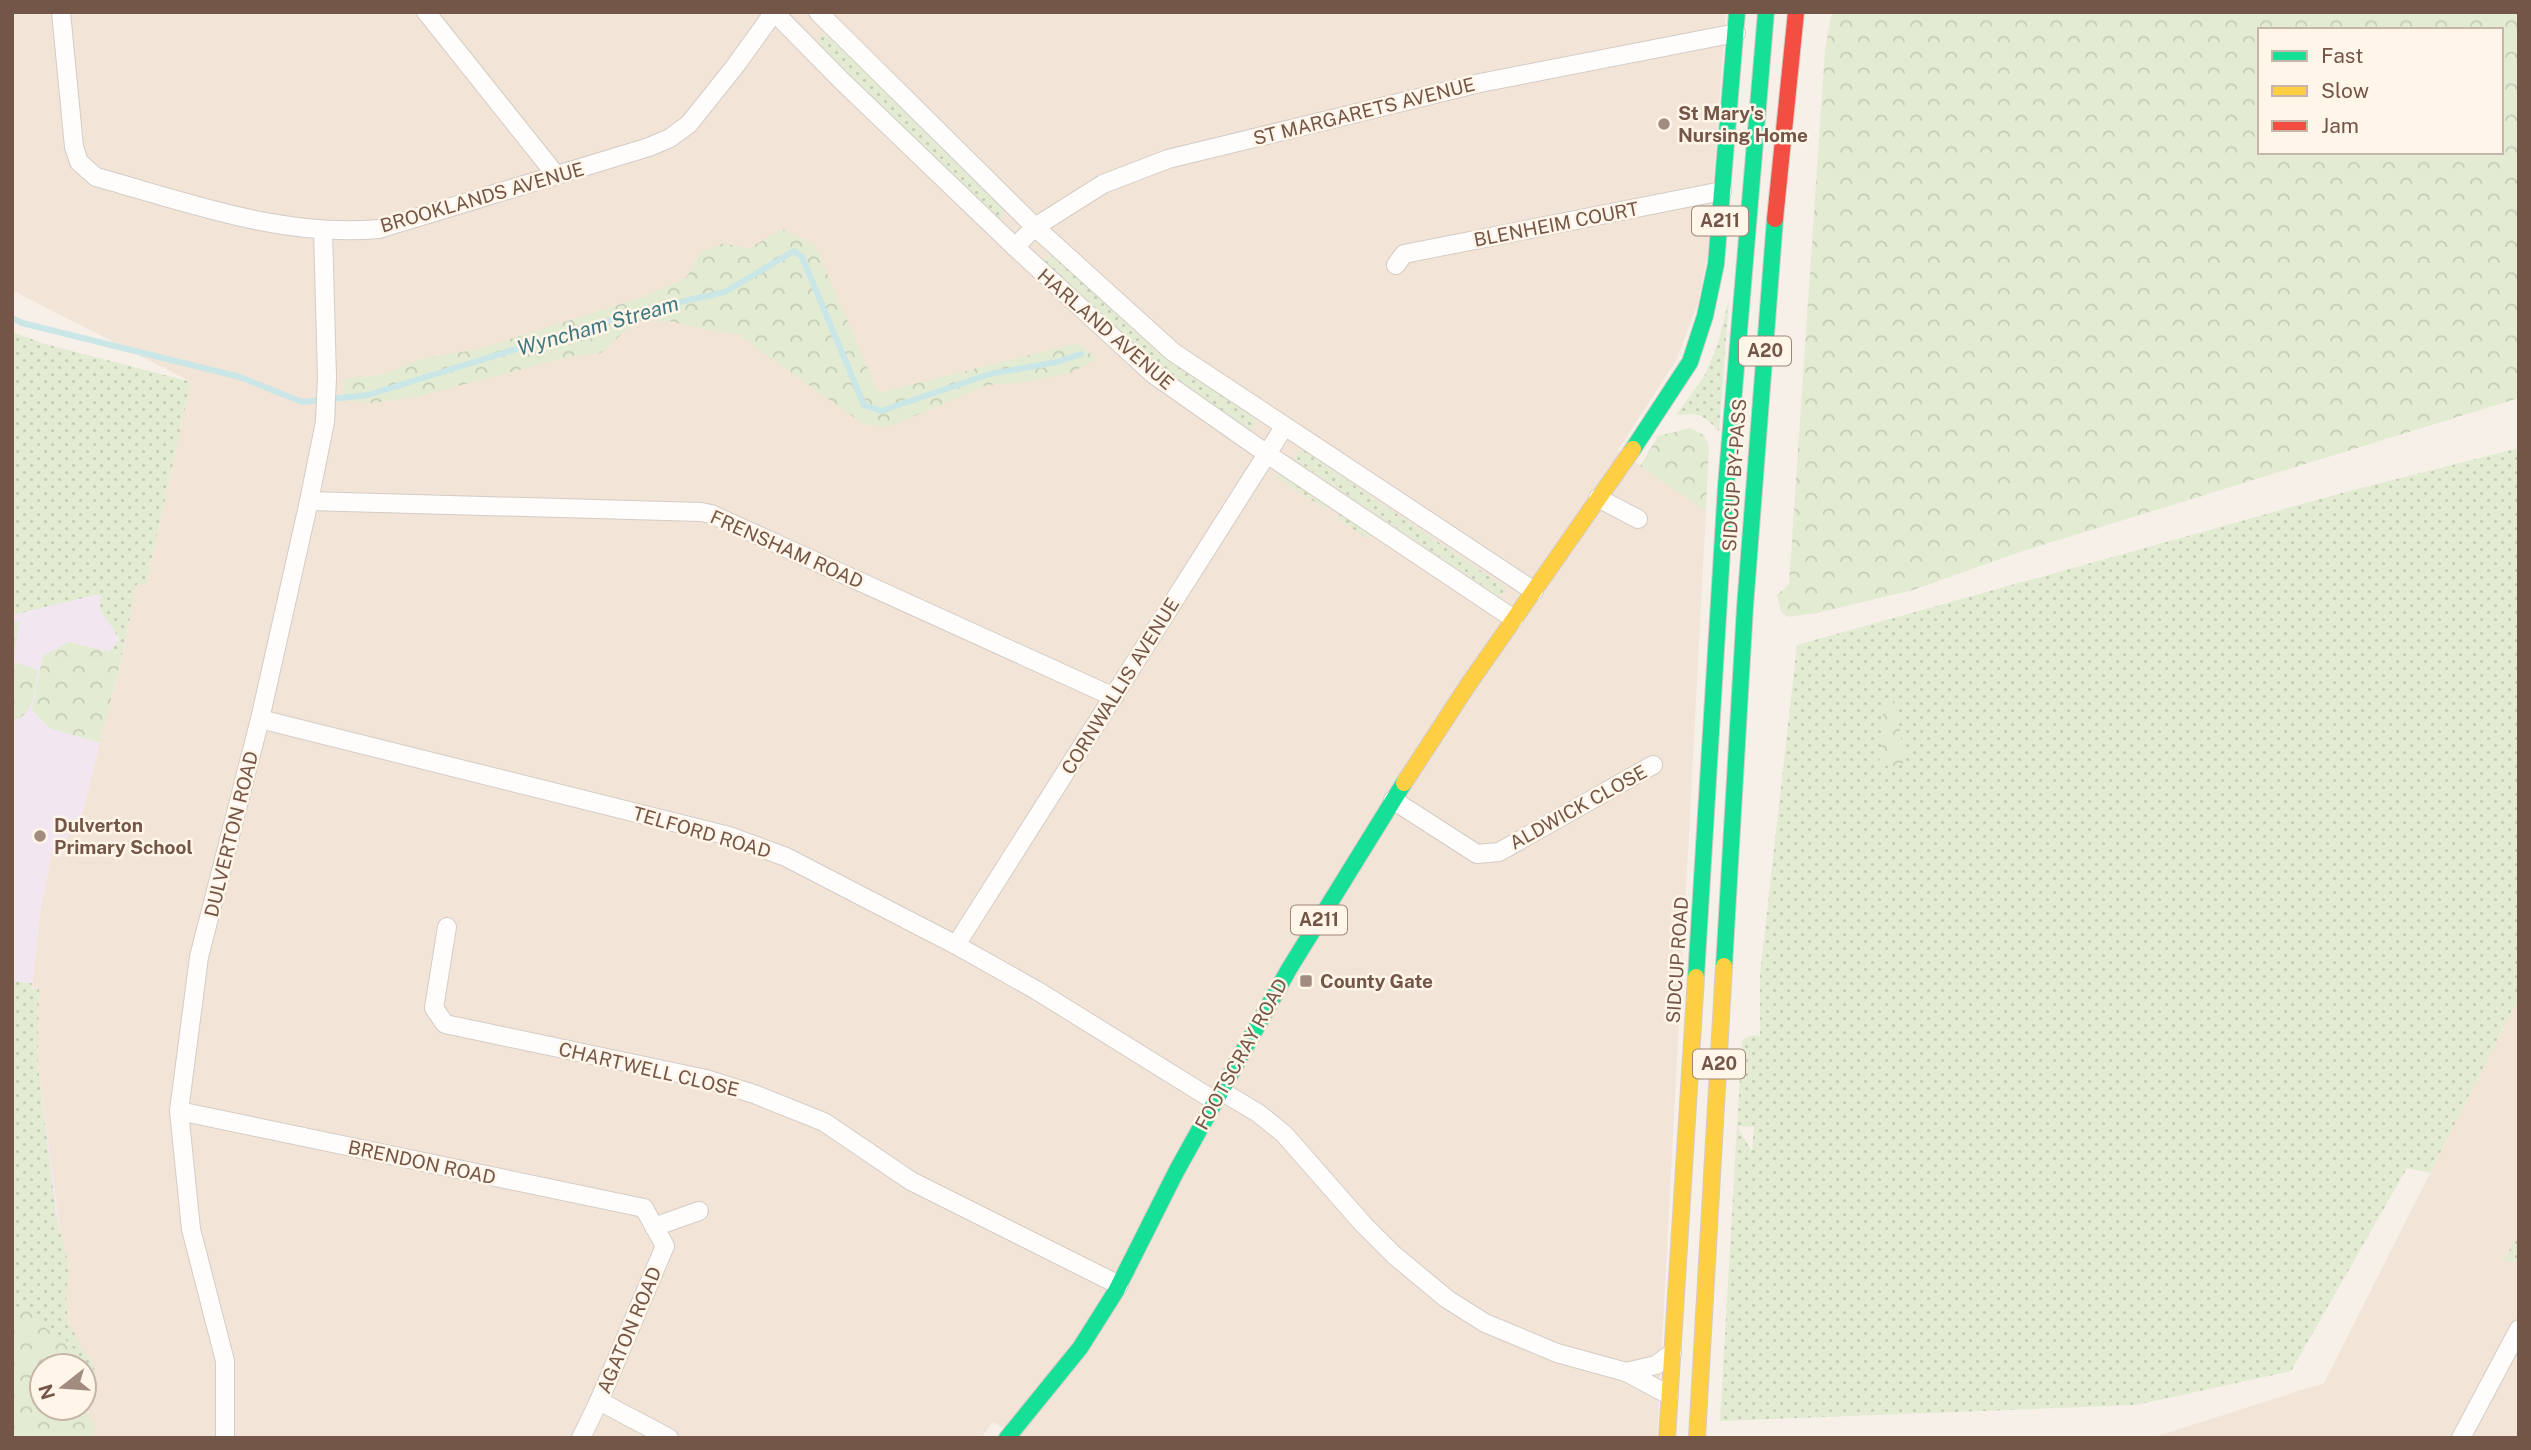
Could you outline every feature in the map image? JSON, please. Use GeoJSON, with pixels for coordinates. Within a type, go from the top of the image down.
{"type":"FeatureCollection","features":[{"type":"Feature","properties":{"kind":"main road","name":"A211"},"geometry":{"type":"LineString","coordinates":[[1722,191],[1737,12]]}},
{"type":"Feature","properties":{"kind":"main road","name":"SIDCUP BY-PASS"},"geometry":{"type":"LineString","coordinates":[[1726,486],[1766,12]]}},
{"type":"Feature","properties":{"kind":"main road","name":"SIDCUP BY-PASS"},"geometry":{"type":"LineString","coordinates":[[1697,1438],[1741,690],[1773,243],[1797,12]]}},
{"type":"Feature","properties":{"kind":"main road","name":"FOOTSCRAY ROAD"},"geometry":{"type":"LineString","coordinates":[[1007,1438],[1080,1348],[1119,1285],[1177,1170],[1289,969],[1393,800],[1514,619],[1656,416],[1690,362],[1705,316],[1716,264],[1722,191]]}},
{"type":"Feature","properties":{"kind":"main road","name":"SIDCUP ROAD"},"geometry":{"type":"LineString","coordinates":[[1667,1438],[1726,486]]}},
{"type":"Feature","properties":{"kind":"street","name":"BROOKLANDS AVENUE"},"geometry":{"type":"LineString","coordinates":[[61,12],[74,146],[79,162],[96,177],[239,216],[323,230],[379,229],[649,147],[670,138],[689,124],[774,12]]}},
{"type":"Feature","properties":{"kind":"street"},"geometry":{"type":"LineString","coordinates":[[426,12],[556,175]]}},
{"type":"Feature","properties":{"kind":"street","name":"HARLAND AVENUE"},"geometry":{"type":"LineString","coordinates":[[774,12],[1015,247],[1153,374],[1267,454],[1514,619]]}},
{"type":"Feature","properties":{"kind":"street"},"geometry":{"type":"LineString","coordinates":[[803,42],[825,15]]}},
{"type":"Feature","properties":{"kind":"street","name":"HARLAND AVENUE"},"geometry":{"type":"LineString","coordinates":[[825,15],[1035,227],[1167,347],[1534,592]]}},
{"type":"Feature","properties":{"kind":"street","name":"ST MARGARETS AVENUE"},"geometry":{"type":"LineString","coordinates":[[1015,247],[1035,227],[1103,184],[1168,159],[1480,83],[1736,33]]}},
{"type":"Feature","properties":{"kind":"street","name":"BLENHEIM COURT"},"geometry":{"type":"LineString","coordinates":[[1396,265],[1404,254],[1722,191]]}},
{"type":"Feature","properties":{"kind":"street","name":"DULVERTON ROAD"},"geometry":{"type":"LineString","coordinates":[[225,1438],[225,1361],[191,1229],[179,1111],[199,957],[260,719],[325,422],[327,377],[323,230]]}},
{"type":"Feature","properties":{"kind":"street","name":"CORNWALLIS AVENUE"},"geometry":{"type":"LineString","coordinates":[[956,945],[1284,426]]}},
{"type":"Feature","properties":{"kind":"street"},"geometry":{"type":"LineString","coordinates":[[1598,498],[1638,519]]}},
{"type":"Feature","properties":{"kind":"street","name":"FRENSHAM ROAD"},"geometry":{"type":"LineString","coordinates":[[309,501],[710,514],[1114,697]]}},
{"type":"Feature","properties":{"kind":"street","name":"TELFORD ROAD"},"geometry":{"type":"LineString","coordinates":[[260,719],[731,836],[786,856],[956,945],[1218,1096]]}},
{"type":"Feature","properties":{"kind":"street","name":"ALDWICK CLOSE"},"geometry":{"type":"LineString","coordinates":[[1393,800],[1477,854],[1499,852],[1653,765]]}},
{"type":"Feature","properties":{"kind":"street","name":"CHARTWELL CLOSE"},"geometry":{"type":"LineString","coordinates":[[447,927],[434,1008],[445,1024],[706,1079],[754,1094],[824,1122],[911,1181],[1119,1285]]}},
{"type":"Feature","properties":{"kind":"street"},"geometry":{"type":"LineString","coordinates":[[1218,1096],[1258,1113],[1284,1134],[1363,1224],[1394,1255],[1447,1299],[1485,1323],[1531,1343],[1626,1372],[1669,1395]]}},
{"type":"Feature","properties":{"kind":"street","name":"BRENDON ROAD"},"geometry":{"type":"LineString","coordinates":[[179,1111],[644,1208],[654,1227]]}},
{"type":"Feature","properties":{"kind":"street"},"geometry":{"type":"LineString","coordinates":[[654,1227],[699,1211]]}},
{"type":"Feature","properties":{"kind":"street","name":"AGATON ROAD"},"geometry":{"type":"LineString","coordinates":[[580,1438],[599,1402],[665,1246],[654,1227]]}},
{"type":"Feature","properties":{"kind":"street"},"geometry":{"type":"LineString","coordinates":[[2461,1438],[2519,1329]]}},
{"type":"Feature","properties":{"kind":"street"},"geometry":{"type":"LineString","coordinates":[[1626,1372],[1656,1365],[1672,1353]]}},
{"type":"Feature","properties":{"kind":"street"},"geometry":{"type":"LineString","coordinates":[[599,1402],[669,1438]]}},
{"type":"Feature","properties":{"kind":"shaded area"},"geometry":{"type":"Polygon","coordinates":[[[12,12],[1726,12],[1708,252],[1698,303],[1677,359],[1618,450],[1706,511],[1657,1438],[1018,1438],[993,1422],[981,1438],[68,1438],[77,1422],[98,1422],[98,1352],[69,1352],[62,1246],[38,1065],[39,989],[32,988],[40,914],[52,850],[82,809],[120,665],[137,583],[146,585],[191,382],[12,290],[12,12]]]}},
{"type":"Feature","properties":{"kind":"shaded area","name":"Dulverton Primary School"},"geometry":{"type":"Polygon","coordinates":[[[12,332],[45,344],[191,382],[146,585],[137,584],[81,819],[70,822],[64,853],[52,850],[40,914],[32,987],[39,989],[38,1065],[62,1246],[69,1352],[28,1353],[12,1349],[12,332]]]}},
{"type":"Feature","properties":{"kind":"shaded area"},"geometry":{"type":"Polygon","coordinates":[[[2519,997],[2519,1438],[2151,1438],[2324,1383],[2519,997]]]}},
{"type":"Feature","properties":{"kind":"green space"},"geometry":{"type":"Polygon","coordinates":[[[1832,12],[2519,12],[2519,398],[2017,553],[1913,590],[1817,613],[1788,617],[1781,612],[1777,595],[1789,584],[1825,50],[1832,12]]]}},
{"type":"Feature","properties":{"kind":"green space"},"geometry":{"type":"Polygon","coordinates":[[[822,35],[829,36],[1004,210],[1002,218],[997,219],[820,45],[818,38],[822,35]]]}},
{"type":"Feature","properties":{"kind":"green space"},"geometry":{"type":"Polygon","coordinates":[[[782,229],[815,245],[878,393],[1078,343],[1097,359],[1070,373],[1026,382],[987,385],[889,427],[863,424],[738,334],[669,321],[636,321],[601,353],[572,356],[420,396],[373,403],[343,400],[344,379],[381,375],[425,358],[479,349],[643,297],[686,278],[701,252],[724,243],[748,249],[782,229]]]}},
{"type":"Feature","properties":{"kind":"green space"},"geometry":{"type":"Polygon","coordinates":[[[1050,253],[1173,363],[1258,419],[1251,430],[1157,366],[1044,261],[1050,253]]]}},
{"type":"Feature","properties":{"kind":"green space"},"geometry":{"type":"Polygon","coordinates":[[[1729,299],[1719,431],[1700,416],[1676,415],[1705,375],[1718,343],[1729,299]]]}},
{"type":"Feature","properties":{"kind":"green space"},"geometry":{"type":"Polygon","coordinates":[[[12,332],[45,344],[191,382],[146,585],[137,584],[120,665],[109,652],[120,639],[100,610],[100,594],[12,615],[12,332]]]}},
{"type":"Feature","properties":{"kind":"green space"},"geometry":{"type":"Polygon","coordinates":[[[1690,428],[1704,435],[1709,446],[1706,511],[1640,466],[1658,436],[1690,428]]]}},
{"type":"Feature","properties":{"kind":"green space"},"geometry":{"type":"Polygon","coordinates":[[[2519,448],[2519,997],[2430,1173],[2407,1168],[2291,1371],[2136,1405],[1720,1421],[1737,1126],[1742,1040],[1753,1035],[1760,1036],[1760,974],[1797,645],[2338,494],[2519,448]],[[1737,1126],[1751,1150],[1752,1150],[1754,1127],[1737,1126]]]}},
{"type":"Feature","properties":{"kind":"green space"},"geometry":{"type":"Polygon","coordinates":[[[1301,449],[1506,588],[1500,597],[1294,459],[1301,449]]]}},
{"type":"Feature","properties":{"kind":"green space"},"geometry":{"type":"Polygon","coordinates":[[[1280,470],[1329,503],[1325,509],[1276,477],[1280,470]]]}},
{"type":"Feature","properties":{"kind":"green space"},"geometry":{"type":"Polygon","coordinates":[[[1342,510],[1373,530],[1368,539],[1337,518],[1342,510]]]}},
{"type":"Feature","properties":{"kind":"green space"},"geometry":{"type":"Polygon","coordinates":[[[12,621],[19,622],[14,662],[38,670],[29,708],[20,718],[12,721],[12,621]]]}},
{"type":"Feature","properties":{"kind":"green space"},"geometry":{"type":"Polygon","coordinates":[[[69,642],[122,655],[100,743],[49,728],[32,710],[43,656],[69,642]]]}},
{"type":"Feature","properties":{"kind":"green space"},"geometry":{"type":"Polygon","coordinates":[[[1892,700],[1900,704],[1898,717],[1904,760],[1902,765],[1892,767],[1879,764],[1883,743],[1883,706],[1892,700]]]}},
{"type":"Feature","properties":{"kind":"green space"},"geometry":{"type":"Polygon","coordinates":[[[12,981],[32,983],[32,988],[39,989],[38,1065],[56,1215],[69,1266],[66,1294],[68,1325],[84,1352],[28,1352],[28,1422],[86,1422],[82,1438],[12,1438],[12,981]]]}},
{"type":"Feature","properties":{"kind":"green space"},"geometry":{"type":"Polygon","coordinates":[[[2519,1234],[2519,1261],[2503,1261],[2519,1234]]]}},
{"type":"Feature","properties":{"kind":"green space"},"geometry":{"type":"Polygon","coordinates":[[[12,1306],[31,1311],[49,1331],[67,1341],[76,1352],[28,1352],[28,1422],[92,1422],[95,1427],[92,1438],[12,1438],[12,1306]]]}},
{"type":"Feature","properties":{"kind":"waterway","name":"Wyncham Stream"},"geometry":{"type":"LineString","coordinates":[[12,318],[22,323],[240,377],[302,402],[368,395],[639,311],[725,292],[794,251],[802,257],[864,405],[881,411],[990,374],[1057,362],[1081,354]]}},
{"type":"Feature","properties":{"kind":"traffic: fast"},"geometry":{"type":"LineString","coordinates":[[1633,449],[1690,362],[1705,316],[1716,264],[1737,12]]}},
{"type":"Feature","properties":{"kind":"traffic: fast"},"geometry":{"type":"LineString","coordinates":[[1696,977],[1726,486],[1766,12]]}},
{"type":"Feature","properties":{"kind":"traffic: fast"},"geometry":{"type":"LineString","coordinates":[[1724,966],[1745,607],[1775,219]]}},
{"type":"Feature","properties":{"kind":"traffic: fast"},"geometry":{"type":"LineString","coordinates":[[1007,1438],[1080,1348],[1116,1291],[1177,1170],[1289,969],[1404,783]]}},
{"type":"Feature","properties":{"kind":"traffic: slow"},"geometry":{"type":"LineString","coordinates":[[1404,783],[1468,685],[1633,449]]}},
{"type":"Feature","properties":{"kind":"traffic: slow"},"geometry":{"type":"LineString","coordinates":[[1697,1438],[1724,966]]}},
{"type":"Feature","properties":{"kind":"traffic: slow"},"geometry":{"type":"LineString","coordinates":[[1667,1438],[1696,977]]}},
{"type":"Feature","properties":{"kind":"traffic: jam"},"geometry":{"type":"LineString","coordinates":[[1775,219],[1796,12]]}},
{"type":"Feature","properties":{"kind":"place","name":"St Mary's Nursing Home"},"geometry":{"type":"Point","coordinates":[1664,124]}},
{"type":"Feature","properties":{"kind":"place","name":"Dulverton Primary School"},"geometry":{"type":"Point","coordinates":[40,836]}},
{"type":"Feature","properties":{"kind":"place","name":"County Gate"},"geometry":{"type":"Point","coordinates":[1306,981]}}]}
